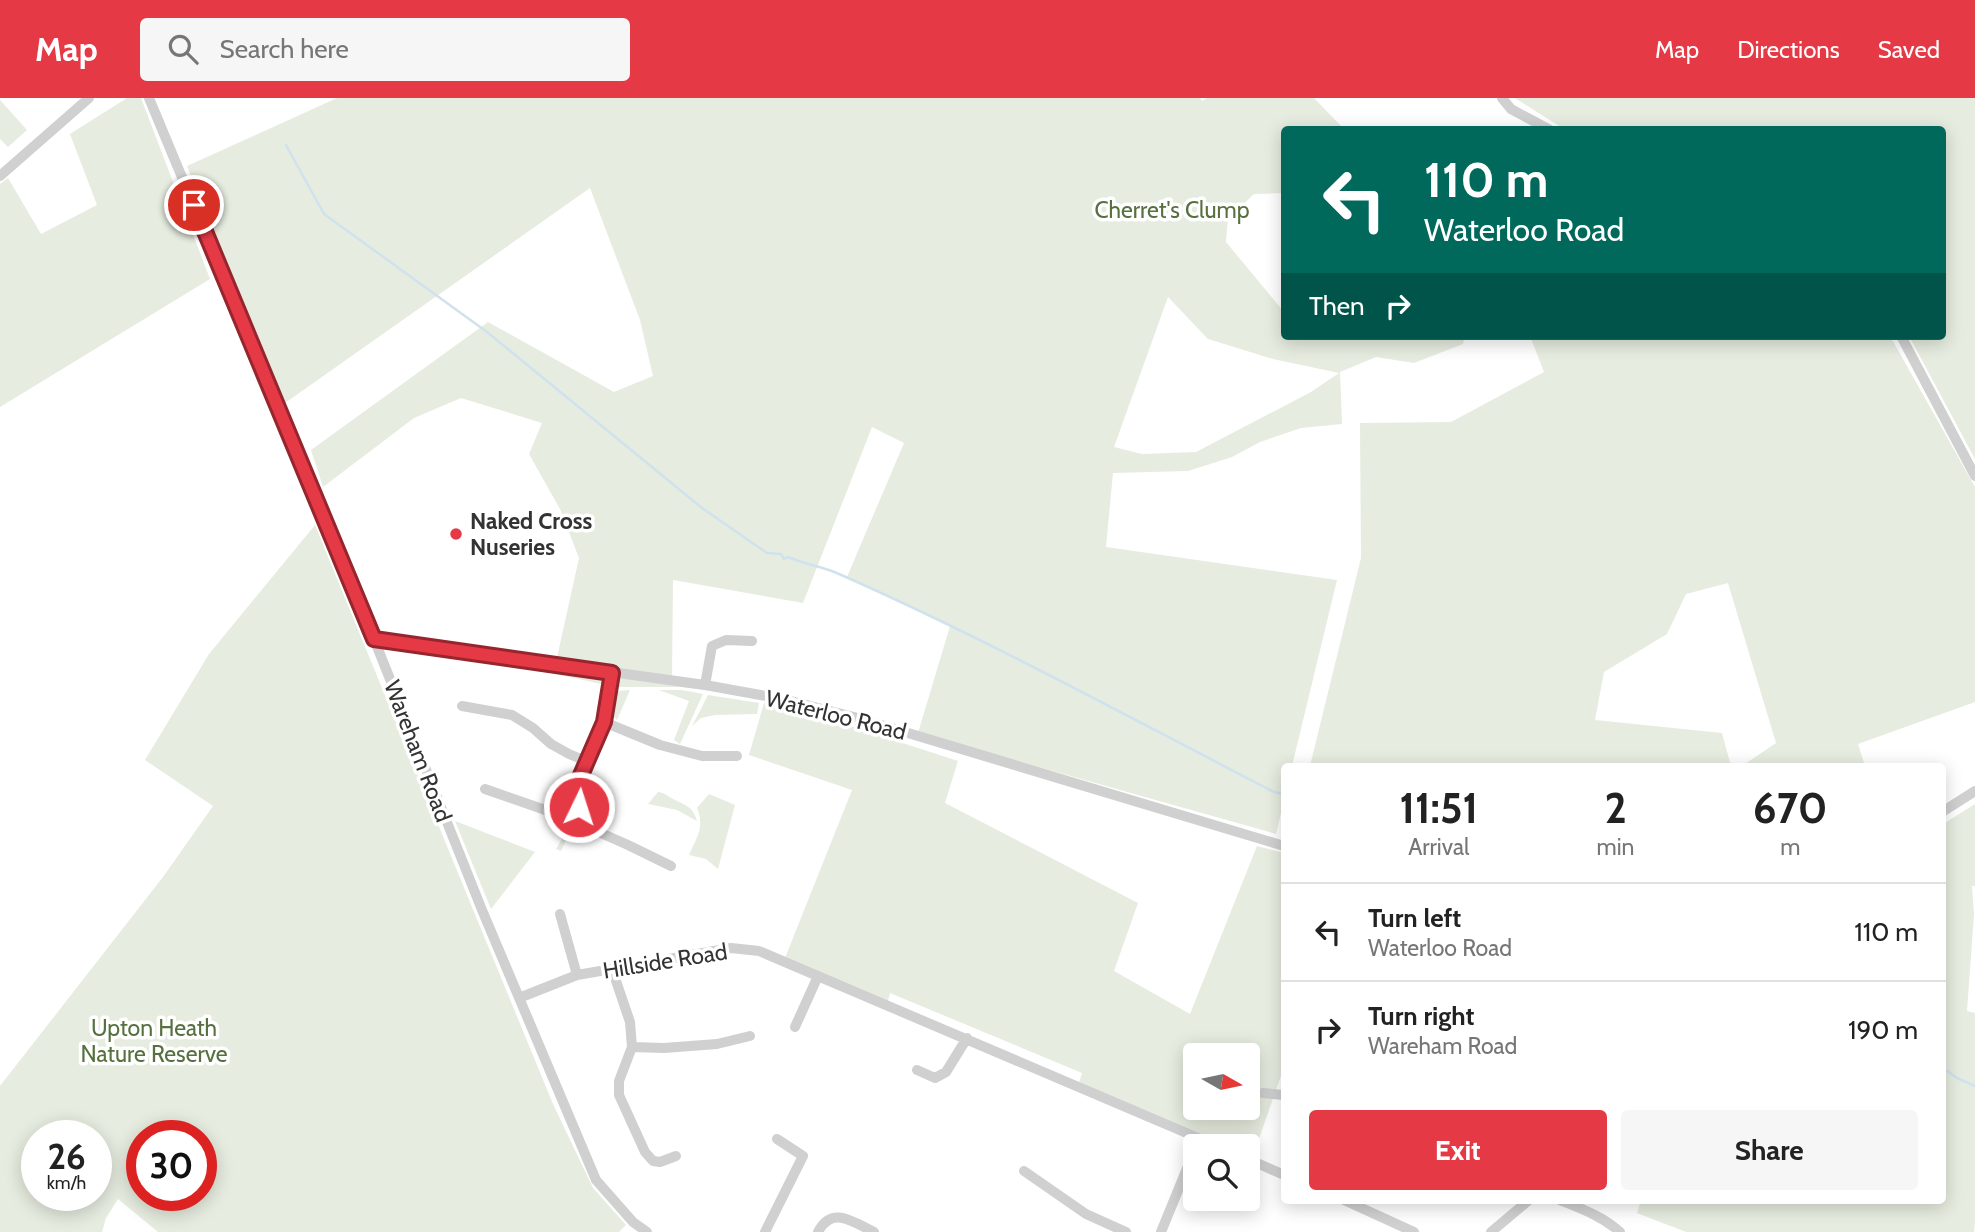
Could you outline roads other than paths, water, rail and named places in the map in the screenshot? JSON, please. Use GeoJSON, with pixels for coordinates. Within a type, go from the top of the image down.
{"type":"FeatureCollection","features":[{"type":"Feature","properties":{"kind":"street"},"geometry":{"type":"LineString","coordinates":[[0,176],[89,98]]}},
{"type":"Feature","properties":{"kind":"street","name":"Wareham Road"},"geometry":{"type":"LineString","coordinates":[[149,98],[596,1180],[633,1223],[647,1232]]}},
{"type":"Feature","properties":{"kind":"street"},"geometry":{"type":"LineString","coordinates":[[1502,98],[1511,109],[1543,126]]}},
{"type":"Feature","properties":{"kind":"street"},"geometry":{"type":"LineString","coordinates":[[1904,340],[1975,476]]}},
{"type":"Feature","properties":{"kind":"street","name":"Waterloo Road"},"geometry":{"type":"LineString","coordinates":[[374,639],[705,685],[783,699],[858,718],[1281,845]]}},
{"type":"Feature","properties":{"kind":"street"},"geometry":{"type":"LineString","coordinates":[[705,685],[712,646],[726,640],[752,641]]}},
{"type":"Feature","properties":{"kind":"street"},"geometry":{"type":"LineString","coordinates":[[612,673],[604,722],[578,782],[579,807],[594,830],[671,866]]}},
{"type":"Feature","properties":{"kind":"street"},"geometry":{"type":"LineString","coordinates":[[463,706],[512,715],[551,744],[586,761]]}},
{"type":"Feature","properties":{"kind":"street"},"geometry":{"type":"LineString","coordinates":[[604,722],[660,745],[702,756],[737,756]]}},
{"type":"Feature","properties":{"kind":"street"},"geometry":{"type":"LineString","coordinates":[[485,789],[551,812],[579,807]]}},
{"type":"Feature","properties":{"kind":"street"},"geometry":{"type":"LineString","coordinates":[[1946,810],[1975,792]]}},
{"type":"Feature","properties":{"kind":"street"},"geometry":{"type":"LineString","coordinates":[[560,914],[577,975]]}},
{"type":"Feature","properties":{"kind":"street","name":"Hillside Road"},"geometry":{"type":"LineString","coordinates":[[519,998],[577,975],[730,948],[759,951],[967,1038],[1183,1138]]}},
{"type":"Feature","properties":{"kind":"street"},"geometry":{"type":"LineString","coordinates":[[612,969],[630,1022],[632,1047],[619,1081],[619,1096],[645,1152],[653,1161],[660,1162],[676,1156]]}},
{"type":"Feature","properties":{"kind":"street"},"geometry":{"type":"LineString","coordinates":[[795,1027],[818,976]]}},
{"type":"Feature","properties":{"kind":"street"},"geometry":{"type":"LineString","coordinates":[[632,1047],[664,1048],[717,1044],[750,1036]]}},
{"type":"Feature","properties":{"kind":"street"},"geometry":{"type":"LineString","coordinates":[[917,1070],[935,1078],[940,1076],[946,1072],[967,1038]]}},
{"type":"Feature","properties":{"kind":"street"},"geometry":{"type":"LineString","coordinates":[[1263,1093],[1281,1095]]}},
{"type":"Feature","properties":{"kind":"street"},"geometry":{"type":"LineString","coordinates":[[765,1232],[803,1156],[777,1139]]}},
{"type":"Feature","properties":{"kind":"street"},"geometry":{"type":"LineString","coordinates":[[1260,1164],[1281,1174]]}},
{"type":"Feature","properties":{"kind":"street"},"geometry":{"type":"LineString","coordinates":[[1024,1171],[1086,1214],[1126,1232]]}},
{"type":"Feature","properties":{"kind":"street"},"geometry":{"type":"LineString","coordinates":[[1161,1232],[1183,1179]]}},
{"type":"Feature","properties":{"kind":"street"},"geometry":{"type":"LineString","coordinates":[[1352,1204],[1414,1232]]}},
{"type":"Feature","properties":{"kind":"street"},"geometry":{"type":"LineString","coordinates":[[1491,1232],[1524,1204]]}},
{"type":"Feature","properties":{"kind":"street"},"geometry":{"type":"LineString","coordinates":[[1570,1204],[1591,1212],[1620,1232]]}},
{"type":"Feature","properties":{"kind":"street"},"geometry":{"type":"LineString","coordinates":[[817,1232],[830,1218],[841,1217],[874,1232]]}},
{"type":"Feature","properties":{"kind":"waterway"},"geometry":{"type":"LineString","coordinates":[[286,145],[324,214],[487,332],[702,508],[767,553],[781,554],[784,559],[788,557],[833,572],[894,599],[1281,793]]}},
{"type":"Feature","properties":{"kind":"waterway"},"geometry":{"type":"LineString","coordinates":[[1946,1070],[1975,1086]]}},
{"type":"Feature","properties":{"kind":"place","name":"Naked Cross Nuseries"},"geometry":{"type":"Point","coordinates":[456,534]}},
{"type":"Feature","properties":{"kind":"park label","name":"Cherret's Clump"},"geometry":{"type":"Point","coordinates":[1172,210]}},
{"type":"Feature","properties":{"kind":"park label","name":"Upton Heath Nature Reserve"},"geometry":{"type":"Point","coordinates":[154,1041]}}]}
